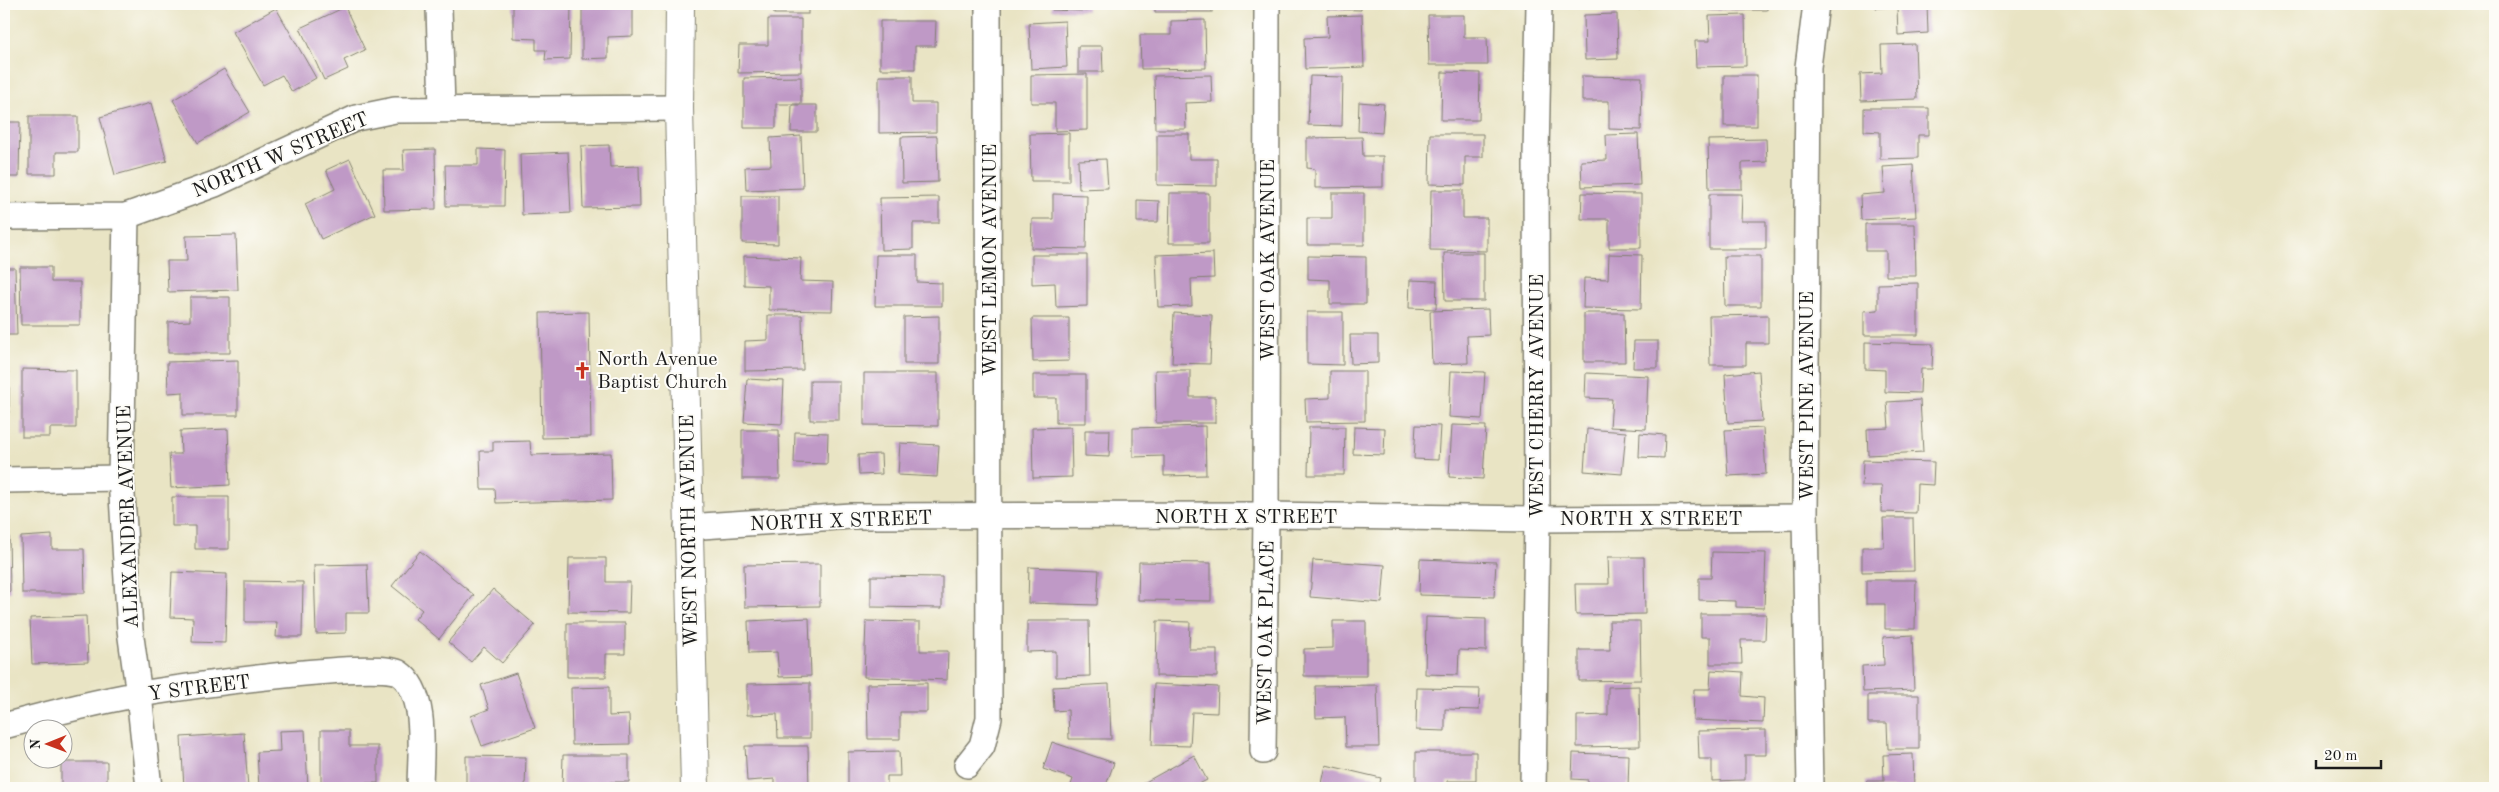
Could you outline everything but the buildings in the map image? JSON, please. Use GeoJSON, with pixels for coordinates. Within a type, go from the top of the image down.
{"type":"FeatureCollection","features":[{"type":"Feature","properties":{"kind":"street","name":"WEST NORTH AVENUE"},"geometry":{"type":"LineString","coordinates":[[680,4],[679,108],[687,527],[695,788]]}},
{"type":"Feature","properties":{"kind":"street","name":"WEST LEMON AVENUE"},"geometry":{"type":"LineString","coordinates":[[967,765],[982,746],[989,718],[988,4]]}},
{"type":"Feature","properties":{"kind":"street","name":"WEST OAK AVENUE"},"geometry":{"type":"LineString","coordinates":[[1266,515],[1267,4]]}},
{"type":"Feature","properties":{"kind":"street","name":"WEST CHERRY AVENUE"},"geometry":{"type":"LineString","coordinates":[[1533,788],[1537,519],[1536,155],[1540,4]]}},
{"type":"Feature","properties":{"kind":"street","name":"WEST PINE AVENUE"},"geometry":{"type":"LineString","coordinates":[[1810,788],[1805,517],[1808,68],[1816,4]]}},
{"type":"Feature","properties":{"kind":"street"},"geometry":{"type":"LineString","coordinates":[[439,8],[442,108]]}},
{"type":"Feature","properties":{"kind":"street","name":"NORTH W STREET"},"geometry":{"type":"LineString","coordinates":[[4,217],[126,216],[215,184],[356,118],[396,110],[442,108],[679,108]]}},
{"type":"Feature","properties":{"kind":"street","name":"ALEXANDER AVENUE"},"geometry":{"type":"LineString","coordinates":[[126,216],[121,478],[130,630],[149,788]]}},
{"type":"Feature","properties":{"kind":"street"},"geometry":{"type":"LineString","coordinates":[[4,480],[121,478]]}},
{"type":"Feature","properties":{"kind":"street","name":"NORTH X STREET"},"geometry":{"type":"LineString","coordinates":[[687,527],[851,516],[1266,515],[1537,519],[1805,517]]}},
{"type":"Feature","properties":{"kind":"street","name":"WEST OAK PLACE"},"geometry":{"type":"LineString","coordinates":[[1263,751],[1266,515]]}},
{"type":"Feature","properties":{"kind":"street","name":"Y STREET"},"geometry":{"type":"LineString","coordinates":[[4,726],[139,695],[340,669],[382,668],[398,672],[415,692],[420,723],[420,788]]}},
{"type":"Feature","properties":{"kind":"place","name":"North Avenue Baptist Church"},"geometry":{"type":"Point","coordinates":[583,370]}}]}
